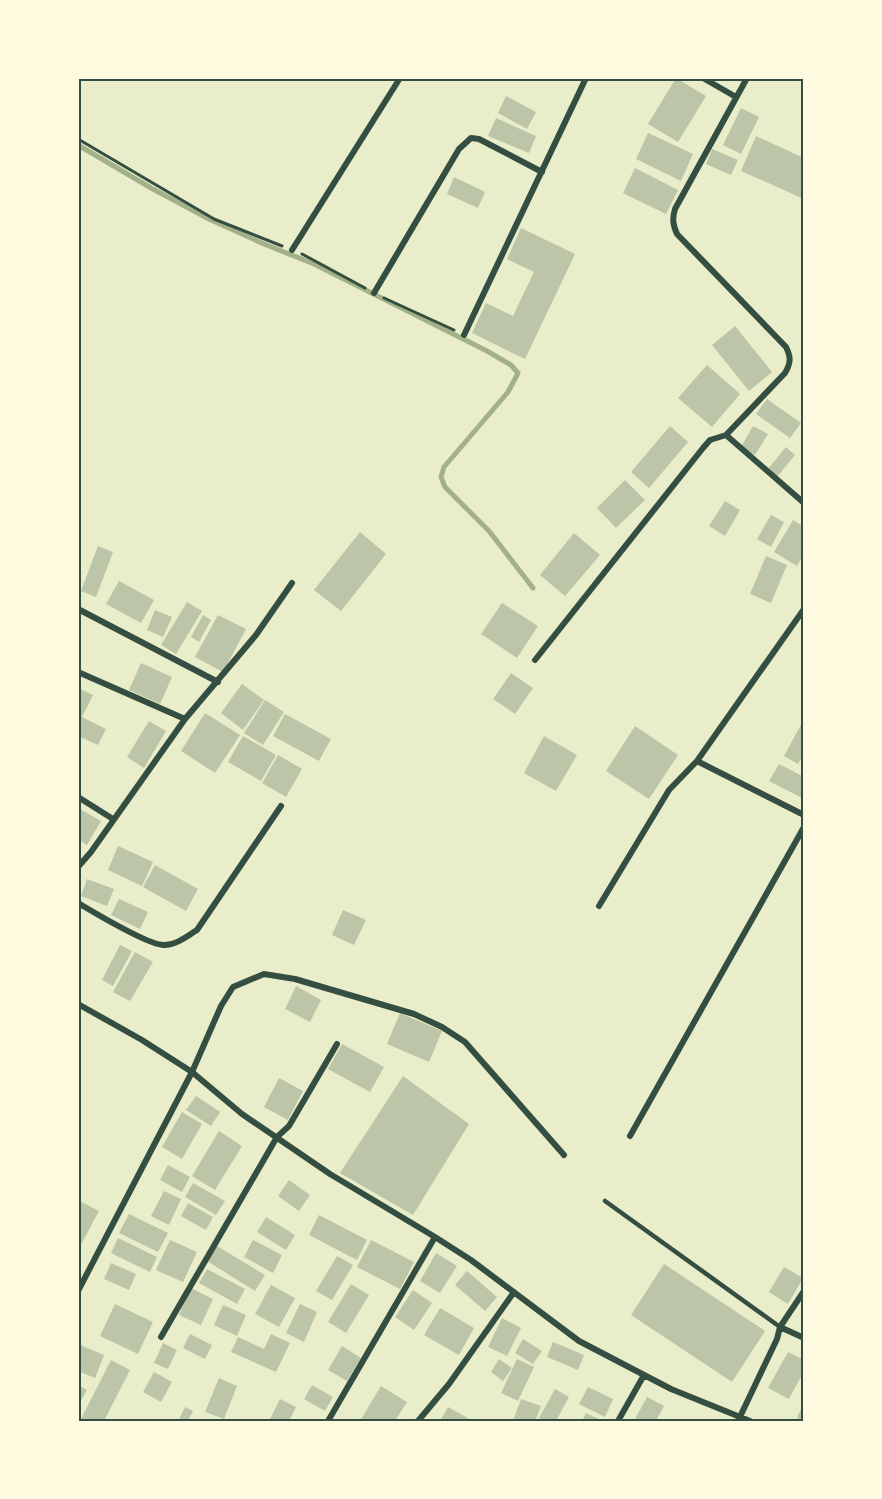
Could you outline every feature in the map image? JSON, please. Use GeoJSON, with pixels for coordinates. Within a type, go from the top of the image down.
{"type":"FeatureCollection","features":[{"type":"Feature","properties":{"kind":"street"},"geometry":{"type":"LineString","coordinates":[[292,250],[400,78]]}},
{"type":"Feature","properties":{"kind":"street"},"geometry":{"type":"LineString","coordinates":[[464,334],[586,78]]}},
{"type":"Feature","properties":{"kind":"street"},"geometry":{"type":"LineString","coordinates":[[703,78],[736,98]]}},
{"type":"Feature","properties":{"kind":"street"},"geometry":{"type":"LineString","coordinates":[[535,660],[702,448],[710,440],[726,435],[785,373],[790,364],[790,355],[786,347],[677,234],[673,226],[672,218],[675,209],[747,78]]}},
{"type":"Feature","properties":{"kind":"street"},"geometry":{"type":"LineString","coordinates":[[374,293],[459,149],[471,138],[479,139],[542,172]]}},
{"type":"Feature","properties":{"kind":"street"},"geometry":{"type":"LineString","coordinates":[[726,435],[804,503]]}},
{"type":"Feature","properties":{"kind":"street"},"geometry":{"type":"LineString","coordinates":[[78,867],[185,718],[256,635],[292,583]]}},
{"type":"Feature","properties":{"kind":"street"},"geometry":{"type":"LineString","coordinates":[[78,609],[218,682]]}},
{"type":"Feature","properties":{"kind":"street"},"geometry":{"type":"LineString","coordinates":[[599,906],[669,790],[697,760],[804,609]]}},
{"type":"Feature","properties":{"kind":"street"},"geometry":{"type":"LineString","coordinates":[[78,672],[185,718]]}},
{"type":"Feature","properties":{"kind":"street"},"geometry":{"type":"LineString","coordinates":[[697,760],[804,815]]}},
{"type":"Feature","properties":{"kind":"street"},"geometry":{"type":"LineString","coordinates":[[78,797],[113,819]]}},
{"type":"Feature","properties":{"kind":"street"},"geometry":{"type":"LineString","coordinates":[[78,903],[150,942],[164,945],[177,942],[197,930],[281,806]]}},
{"type":"Feature","properties":{"kind":"street"},"geometry":{"type":"LineString","coordinates":[[630,1136],[804,827]]}},
{"type":"Feature","properties":{"kind":"street"},"geometry":{"type":"LineString","coordinates":[[78,1291],[192,1072],[221,1006],[233,987],[264,974],[295,979],[414,1014],[442,1027],[465,1042],[564,1155]]}},
{"type":"Feature","properties":{"kind":"street"},"geometry":{"type":"LineString","coordinates":[[78,1004],[142,1040],[192,1072],[242,1114],[330,1174],[435,1237],[579,1341],[671,1389],[739,1419],[750,1421]]}},
{"type":"Feature","properties":{"kind":"street"},"geometry":{"type":"LineString","coordinates":[[162,1336],[277,1137],[289,1126],[337,1044]]}},
{"type":"Feature","properties":{"kind":"street"},"geometry":{"type":"LineString","coordinates":[[328,1421],[435,1237]]}},
{"type":"Feature","properties":{"kind":"street"},"geometry":{"type":"LineString","coordinates":[[739,1419],[777,1339],[780,1327],[804,1291]]}},
{"type":"Feature","properties":{"kind":"street"},"geometry":{"type":"LineString","coordinates":[[418,1421],[449,1384],[514,1292]]}},
{"type":"Feature","properties":{"kind":"street"},"geometry":{"type":"LineString","coordinates":[[780,1327],[804,1338]]}},
{"type":"Feature","properties":{"kind":"street"},"geometry":{"type":"LineString","coordinates":[[618,1421],[644,1375]]}},
{"type":"Feature","properties":{"kind":"lane"},"geometry":{"type":"LineString","coordinates":[[606,1201],[780,1327]]}},
{"type":"Feature","properties":{"kind":"path"},"geometry":{"type":"LineString","coordinates":[[78,139],[214,219],[310,257],[374,293],[464,334]]}},
{"type":"Feature","properties":{"kind":"building"},"geometry":{"type":"Polygon","coordinates":[[[676,78],[706,96],[678,142],[648,124],[676,78]]]}},
{"type":"Feature","properties":{"kind":"building"},"geometry":{"type":"Polygon","coordinates":[[[506,96],[536,112],[527,129],[498,113],[506,96]]]}},
{"type":"Feature","properties":{"kind":"building"},"geometry":{"type":"Polygon","coordinates":[[[741,108],[759,117],[741,154],[723,145],[741,108]]]}},
{"type":"Feature","properties":{"kind":"building"},"geometry":{"type":"Polygon","coordinates":[[[496,118],[536,136],[529,153],[488,136],[496,118]]]}},
{"type":"Feature","properties":{"kind":"building"},"geometry":{"type":"Polygon","coordinates":[[[648,133],[693,154],[681,181],[636,159],[648,133]]]}},
{"type":"Feature","properties":{"kind":"building"},"geometry":{"type":"Polygon","coordinates":[[[756,136],[804,158],[804,199],[741,171],[756,136]]]}},
{"type":"Feature","properties":{"kind":"building"},"geometry":{"type":"Polygon","coordinates":[[[712,149],[738,160],[731,175],[706,164],[712,149]]]}},
{"type":"Feature","properties":{"kind":"building"},"geometry":{"type":"Polygon","coordinates":[[[635,168],[678,190],[666,214],[623,193],[635,168]]]}},
{"type":"Feature","properties":{"kind":"building"},"geometry":{"type":"Polygon","coordinates":[[[454,177],[485,192],[478,208],[447,194],[454,177]]]}},
{"type":"Feature","properties":{"kind":"building"},"geometry":{"type":"Polygon","coordinates":[[[521,228],[575,254],[525,359],[472,333],[486,303],[513,316],[534,272],[507,259],[521,228]]]}},
{"type":"Feature","properties":{"kind":"building"},"geometry":{"type":"Polygon","coordinates":[[[735,326],[772,372],[749,391],[712,345],[735,326]]]}},
{"type":"Feature","properties":{"kind":"building"},"geometry":{"type":"Polygon","coordinates":[[[707,365],[740,394],[712,427],[678,398],[707,365]]]}},
{"type":"Feature","properties":{"kind":"building"},"geometry":{"type":"Polygon","coordinates":[[[767,399],[801,423],[790,438],[756,414],[767,399]]]}},
{"type":"Feature","properties":{"kind":"building"},"geometry":{"type":"Polygon","coordinates":[[[670,426],[688,442],[649,488],[631,472],[670,426]]]}},
{"type":"Feature","properties":{"kind":"building"},"geometry":{"type":"Polygon","coordinates":[[[753,426],[768,434],[755,455],[741,447],[753,426]]]}},
{"type":"Feature","properties":{"kind":"building"},"geometry":{"type":"Polygon","coordinates":[[[786,447],[795,455],[777,477],[768,469],[786,447]]]}},
{"type":"Feature","properties":{"kind":"building"},"geometry":{"type":"Polygon","coordinates":[[[625,480],[645,500],[616,528],[597,508],[625,480]]]}},
{"type":"Feature","properties":{"kind":"building"},"geometry":{"type":"Polygon","coordinates":[[[725,501],[740,510],[725,536],[709,526],[725,501]]]}},
{"type":"Feature","properties":{"kind":"building"},"geometry":{"type":"Polygon","coordinates":[[[771,515],[784,522],[771,547],[757,539],[771,515]]]}},
{"type":"Feature","properties":{"kind":"building"},"geometry":{"type":"Polygon","coordinates":[[[793,520],[804,527],[804,554],[797,566],[774,552],[793,520]]]}},
{"type":"Feature","properties":{"kind":"building"},"geometry":{"type":"Polygon","coordinates":[[[360,532],[386,554],[341,611],[314,590],[360,532]]]}},
{"type":"Feature","properties":{"kind":"building"},"geometry":{"type":"Polygon","coordinates":[[[574,533],[600,555],[565,596],[540,575],[574,533]]]}},
{"type":"Feature","properties":{"kind":"building"},"geometry":{"type":"Polygon","coordinates":[[[98,546],[113,552],[96,597],[81,591],[98,546]]]}},
{"type":"Feature","properties":{"kind":"building"},"geometry":{"type":"Polygon","coordinates":[[[766,556],[787,565],[771,603],[750,594],[766,556]]]}},
{"type":"Feature","properties":{"kind":"building"},"geometry":{"type":"Polygon","coordinates":[[[119,581],[154,600],[141,623],[106,604],[119,581]]]}},
{"type":"Feature","properties":{"kind":"building"},"geometry":{"type":"Polygon","coordinates":[[[187,602],[202,611],[176,654],[161,645],[187,602]]]}},
{"type":"Feature","properties":{"kind":"building"},"geometry":{"type":"Polygon","coordinates":[[[502,603],[538,626],[517,658],[481,634],[502,603]]]}},
{"type":"Feature","properties":{"kind":"building"},"geometry":{"type":"Polygon","coordinates":[[[155,610],[172,617],[163,637],[147,630],[155,610]]]}},
{"type":"Feature","properties":{"kind":"building"},"geometry":{"type":"Polygon","coordinates":[[[203,615],[211,620],[199,642],[191,637],[203,615]]]}},
{"type":"Feature","properties":{"kind":"building"},"geometry":{"type":"Polygon","coordinates":[[[218,615],[246,629],[223,672],[195,657],[218,615]]]}},
{"type":"Feature","properties":{"kind":"building"},"geometry":{"type":"Polygon","coordinates":[[[141,663],[172,677],[160,704],[129,690],[141,663]]]}},
{"type":"Feature","properties":{"kind":"building"},"geometry":{"type":"Polygon","coordinates":[[[511,673],[533,688],[515,714],[493,699],[511,673]]]}},
{"type":"Feature","properties":{"kind":"building"},"geometry":{"type":"Polygon","coordinates":[[[242,684],[264,700],[243,730],[221,713],[242,684]]]}},
{"type":"Feature","properties":{"kind":"building"},"geometry":{"type":"Polygon","coordinates":[[[78,688],[93,695],[82,717],[106,729],[98,745],[78,736],[78,688]]]}},
{"type":"Feature","properties":{"kind":"building"},"geometry":{"type":"Polygon","coordinates":[[[265,700],[284,712],[263,745],[244,733],[265,700]]]}},
{"type":"Feature","properties":{"kind":"building"},"geometry":{"type":"Polygon","coordinates":[[[205,713],[240,735],[215,773],[181,751],[205,713]]]}},
{"type":"Feature","properties":{"kind":"building"},"geometry":{"type":"Polygon","coordinates":[[[285,714],[331,739],[319,761],[273,736],[285,714]]]}},
{"type":"Feature","properties":{"kind":"building"},"geometry":{"type":"Polygon","coordinates":[[[804,719],[804,753],[798,764],[784,756],[804,719]]]}},
{"type":"Feature","properties":{"kind":"building"},"geometry":{"type":"Polygon","coordinates":[[[149,721],[166,731],[144,768],[127,757],[149,721]]]}},
{"type":"Feature","properties":{"kind":"building"},"geometry":{"type":"Polygon","coordinates":[[[635,726],[678,755],[649,799],[606,771],[635,726]]]}},
{"type":"Feature","properties":{"kind":"building"},"geometry":{"type":"Polygon","coordinates":[[[243,736],[276,755],[261,781],[228,762],[243,736]]]}},
{"type":"Feature","properties":{"kind":"building"},"geometry":{"type":"Polygon","coordinates":[[[544,736],[577,755],[556,791],[524,773],[544,736]]]}},
{"type":"Feature","properties":{"kind":"building"},"geometry":{"type":"Polygon","coordinates":[[[278,755],[302,769],[286,797],[262,783],[278,755]]]}},
{"type":"Feature","properties":{"kind":"building"},"geometry":{"type":"Polygon","coordinates":[[[779,764],[804,777],[804,799],[769,781],[779,764]]]}},
{"type":"Feature","properties":{"kind":"building"},"geometry":{"type":"Polygon","coordinates":[[[78,808],[101,821],[87,845],[78,839],[78,808]]]}},
{"type":"Feature","properties":{"kind":"building"},"geometry":{"type":"Polygon","coordinates":[[[118,846],[153,862],[142,886],[108,870],[118,846]]]}},
{"type":"Feature","properties":{"kind":"building"},"geometry":{"type":"Polygon","coordinates":[[[155,865],[198,889],[186,911],[143,887],[155,865]]]}},
{"type":"Feature","properties":{"kind":"building"},"geometry":{"type":"Polygon","coordinates":[[[87,879],[114,889],[107,906],[81,896],[87,879]]]}},
{"type":"Feature","properties":{"kind":"building"},"geometry":{"type":"Polygon","coordinates":[[[119,899],[148,912],[140,929],[111,915],[119,899]]]}},
{"type":"Feature","properties":{"kind":"building"},"geometry":{"type":"Polygon","coordinates":[[[343,910],[366,920],[354,945],[332,935],[343,910]]]}},
{"type":"Feature","properties":{"kind":"building"},"geometry":{"type":"Polygon","coordinates":[[[120,945],[132,951],[113,986],[102,980],[120,945]]]}},
{"type":"Feature","properties":{"kind":"building"},"geometry":{"type":"Polygon","coordinates":[[[135,952],[153,962],[130,1001],[113,992],[135,952]]]}},
{"type":"Feature","properties":{"kind":"building"},"geometry":{"type":"Polygon","coordinates":[[[296,986],[321,1000],[310,1022],[285,1009],[296,986]]]}},
{"type":"Feature","properties":{"kind":"building"},"geometry":{"type":"Polygon","coordinates":[[[400,1013],[442,1031],[429,1062],[387,1044],[400,1013]]]}},
{"type":"Feature","properties":{"kind":"building"},"geometry":{"type":"Polygon","coordinates":[[[342,1044],[384,1067],[370,1092],[328,1069],[342,1044]]]}},
{"type":"Feature","properties":{"kind":"building"},"geometry":{"type":"Polygon","coordinates":[[[403,1076],[469,1124],[413,1215],[340,1173],[403,1076]]]}},
{"type":"Feature","properties":{"kind":"building"},"geometry":{"type":"Polygon","coordinates":[[[279,1078],[303,1091],[288,1120],[264,1107],[279,1078]]]}},
{"type":"Feature","properties":{"kind":"building"},"geometry":{"type":"Polygon","coordinates":[[[196,1096],[220,1112],[211,1126],[186,1110],[196,1096]]]}},
{"type":"Feature","properties":{"kind":"building"},"geometry":{"type":"Polygon","coordinates":[[[182,1112],[202,1124],[182,1159],[162,1147],[182,1112]]]}},
{"type":"Feature","properties":{"kind":"building"},"geometry":{"type":"Polygon","coordinates":[[[219,1131],[242,1146],[215,1190],[192,1176],[219,1131]]]}},
{"type":"Feature","properties":{"kind":"building"},"geometry":{"type":"Polygon","coordinates":[[[168,1165],[190,1177],[182,1192],[160,1180],[168,1165]]]}},
{"type":"Feature","properties":{"kind":"building"},"geometry":{"type":"Polygon","coordinates":[[[289,1180],[310,1195],[299,1211],[278,1196],[289,1180]]]}},
{"type":"Feature","properties":{"kind":"building"},"geometry":{"type":"Polygon","coordinates":[[[193,1183],[225,1201],[216,1215],[185,1197],[193,1183]]]}},
{"type":"Feature","properties":{"kind":"building"},"geometry":{"type":"Polygon","coordinates":[[[164,1191],[181,1199],[169,1225],[151,1216],[164,1191]]]}},
{"type":"Feature","properties":{"kind":"building"},"geometry":{"type":"Polygon","coordinates":[[[78,1200],[99,1211],[78,1250],[78,1200]]]}},
{"type":"Feature","properties":{"kind":"building"},"geometry":{"type":"Polygon","coordinates":[[[188,1203],[213,1217],[206,1230],[181,1216],[188,1203]]]}},
{"type":"Feature","properties":{"kind":"building"},"geometry":{"type":"Polygon","coordinates":[[[129,1214],[168,1233],[158,1252],[119,1233],[129,1214]]]}},
{"type":"Feature","properties":{"kind":"building"},"geometry":{"type":"Polygon","coordinates":[[[319,1215],[367,1240],[357,1260],[309,1235],[319,1215]]]}},
{"type":"Feature","properties":{"kind":"building"},"geometry":{"type":"Polygon","coordinates":[[[266,1217],[295,1235],[286,1250],[257,1232],[266,1217]]]}},
{"type":"Feature","properties":{"kind":"building"},"geometry":{"type":"Polygon","coordinates":[[[118,1238],[157,1257],[150,1272],[111,1253],[118,1238]]]}},
{"type":"Feature","properties":{"kind":"building"},"geometry":{"type":"Polygon","coordinates":[[[170,1240],[197,1252],[183,1282],[156,1270],[170,1240]]]}},
{"type":"Feature","properties":{"kind":"building"},"geometry":{"type":"Polygon","coordinates":[[[253,1240],[282,1255],[273,1273],[244,1257],[253,1240]]]}},
{"type":"Feature","properties":{"kind":"building"},"geometry":{"type":"Polygon","coordinates":[[[371,1240],[414,1262],[400,1289],[357,1267],[371,1240]]]}},
{"type":"Feature","properties":{"kind":"building"},"geometry":{"type":"Polygon","coordinates":[[[217,1246],[265,1275],[255,1291],[207,1261],[217,1246]]]}},
{"type":"Feature","properties":{"kind":"building"},"geometry":{"type":"Polygon","coordinates":[[[436,1253],[457,1266],[440,1293],[420,1281],[436,1253]]]}},
{"type":"Feature","properties":{"kind":"building"},"geometry":{"type":"Polygon","coordinates":[[[337,1256],[353,1265],[332,1300],[316,1291],[337,1256]]]}},
{"type":"Feature","properties":{"kind":"building"},"geometry":{"type":"Polygon","coordinates":[[[111,1263],[136,1274],[129,1290],[104,1279],[111,1263]]]}},
{"type":"Feature","properties":{"kind":"building"},"geometry":{"type":"Polygon","coordinates":[[[664,1264],[765,1331],[732,1382],[631,1315],[664,1264]]]}},
{"type":"Feature","properties":{"kind":"building"},"geometry":{"type":"Polygon","coordinates":[[[784,1267],[803,1278],[788,1304],[769,1292],[784,1267]]]}},
{"type":"Feature","properties":{"kind":"building"},"geometry":{"type":"Polygon","coordinates":[[[207,1269],[245,1289],[237,1304],[199,1283],[207,1269]]]}},
{"type":"Feature","properties":{"kind":"building"},"geometry":{"type":"Polygon","coordinates":[[[467,1271],[497,1297],[485,1311],[455,1285],[467,1271]]]}},
{"type":"Feature","properties":{"kind":"building"},"geometry":{"type":"Polygon","coordinates":[[[351,1284],[369,1295],[346,1333],[328,1322],[351,1284]]]}},
{"type":"Feature","properties":{"kind":"building"},"geometry":{"type":"Polygon","coordinates":[[[271,1285],[295,1298],[279,1327],[255,1314],[271,1285]]]}},
{"type":"Feature","properties":{"kind":"building"},"geometry":{"type":"Polygon","coordinates":[[[191,1288],[213,1299],[201,1325],[179,1315],[191,1288]]]}},
{"type":"Feature","properties":{"kind":"building"},"geometry":{"type":"Polygon","coordinates":[[[413,1290],[432,1303],[414,1330],[395,1317],[413,1290]]]}},
{"type":"Feature","properties":{"kind":"building"},"geometry":{"type":"Polygon","coordinates":[[[115,1304],[153,1322],[138,1354],[100,1336],[115,1304]]]}},
{"type":"Feature","properties":{"kind":"building"},"geometry":{"type":"Polygon","coordinates":[[[300,1304],[317,1312],[304,1342],[286,1333],[300,1304]]]}},
{"type":"Feature","properties":{"kind":"building"},"geometry":{"type":"Polygon","coordinates":[[[223,1305],[246,1315],[237,1336],[214,1325],[223,1305]]]}},
{"type":"Feature","properties":{"kind":"building"},"geometry":{"type":"Polygon","coordinates":[[[440,1308],[474,1328],[459,1355],[424,1335],[440,1308]]]}},
{"type":"Feature","properties":{"kind":"building"},"geometry":{"type":"Polygon","coordinates":[[[502,1318],[521,1328],[507,1356],[488,1347],[502,1318]]]}},
{"type":"Feature","properties":{"kind":"building"},"geometry":{"type":"Polygon","coordinates":[[[190,1334],[212,1345],[205,1359],[183,1348],[190,1334]]]}},
{"type":"Feature","properties":{"kind":"building"},"geometry":{"type":"Polygon","coordinates":[[[271,1334],[290,1343],[276,1372],[231,1352],[238,1337],[264,1349],[271,1334]]]}},
{"type":"Feature","properties":{"kind":"building"},"geometry":{"type":"Polygon","coordinates":[[[523,1339],[542,1351],[533,1364],[515,1353],[523,1339]]]}},
{"type":"Feature","properties":{"kind":"building"},"geometry":{"type":"Polygon","coordinates":[[[553,1342],[584,1355],[578,1370],[547,1357],[553,1342]]]}},
{"type":"Feature","properties":{"kind":"building"},"geometry":{"type":"Polygon","coordinates":[[[163,1343],[177,1350],[168,1369],[154,1363],[163,1343]]]}},
{"type":"Feature","properties":{"kind":"building"},"geometry":{"type":"Polygon","coordinates":[[[78,1344],[104,1355],[95,1378],[78,1371],[78,1344]]]}},
{"type":"Feature","properties":{"kind":"building"},"geometry":{"type":"Polygon","coordinates":[[[342,1346],[361,1358],[347,1381],[328,1370],[342,1346]]]}},
{"type":"Feature","properties":{"kind":"building"},"geometry":{"type":"Polygon","coordinates":[[[788,1352],[804,1360],[804,1371],[789,1399],[768,1388],[788,1352]]]}},
{"type":"Feature","properties":{"kind":"building"},"geometry":{"type":"Polygon","coordinates":[[[499,1359],[512,1368],[503,1381],[491,1372],[499,1359]]]}},
{"type":"Feature","properties":{"kind":"building"},"geometry":{"type":"Polygon","coordinates":[[[517,1359],[534,1367],[518,1401],[501,1393],[517,1359]]]}},
{"type":"Feature","properties":{"kind":"building"},"geometry":{"type":"Polygon","coordinates":[[[111,1360],[130,1370],[104,1421],[80,1421],[111,1360]]]}},
{"type":"Feature","properties":{"kind":"building"},"geometry":{"type":"Polygon","coordinates":[[[154,1372],[172,1382],[161,1402],[143,1392],[154,1372]]]}},
{"type":"Feature","properties":{"kind":"building"},"geometry":{"type":"Polygon","coordinates":[[[219,1378],[237,1386],[224,1419],[205,1412],[219,1378]]]}},
{"type":"Feature","properties":{"kind":"building"},"geometry":{"type":"Polygon","coordinates":[[[78,1385],[87,1390],[78,1406],[78,1385]]]}},
{"type":"Feature","properties":{"kind":"building"},"geometry":{"type":"Polygon","coordinates":[[[312,1385],[333,1397],[325,1411],[304,1399],[312,1385]]]}},
{"type":"Feature","properties":{"kind":"building"},"geometry":{"type":"Polygon","coordinates":[[[381,1386],[407,1402],[395,1421],[360,1421],[381,1386]]]}},
{"type":"Feature","properties":{"kind":"building"},"geometry":{"type":"Polygon","coordinates":[[[588,1387],[613,1399],[605,1417],[579,1404],[588,1387]]]}},
{"type":"Feature","properties":{"kind":"building"},"geometry":{"type":"Polygon","coordinates":[[[555,1389],[569,1397],[556,1421],[545,1421],[539,1418],[555,1389]]]}},
{"type":"Feature","properties":{"kind":"building"},"geometry":{"type":"Polygon","coordinates":[[[647,1397],[664,1406],[656,1421],[634,1421],[647,1397]]]}},
{"type":"Feature","properties":{"kind":"building"},"geometry":{"type":"Polygon","coordinates":[[[280,1399],[296,1407],[289,1421],[269,1421],[280,1399]]]}},
{"type":"Feature","properties":{"kind":"building"},"geometry":{"type":"Polygon","coordinates":[[[521,1399],[541,1406],[535,1421],[513,1421],[521,1399]]]}},
{"type":"Feature","properties":{"kind":"building"},"geometry":{"type":"Polygon","coordinates":[[[804,1402],[804,1421],[797,1418],[804,1402]]]}},
{"type":"Feature","properties":{"kind":"building"},"geometry":{"type":"Polygon","coordinates":[[[185,1407],[193,1411],[188,1421],[178,1421],[185,1407]]]}},
{"type":"Feature","properties":{"kind":"building"},"geometry":{"type":"Polygon","coordinates":[[[448,1407],[473,1421],[440,1421],[448,1407]]]}},
{"type":"Feature","properties":{"kind":"building"},"geometry":{"type":"Polygon","coordinates":[[[586,1413],[603,1421],[582,1421],[586,1413]]]}},
{"type":"Feature","properties":{"kind":"waterway"},"geometry":{"type":"LineString","coordinates":[[78,145],[209,219],[314,264],[511,365],[518,373],[508,392],[444,467],[441,477],[445,487],[489,531],[533,588]]}}]}
